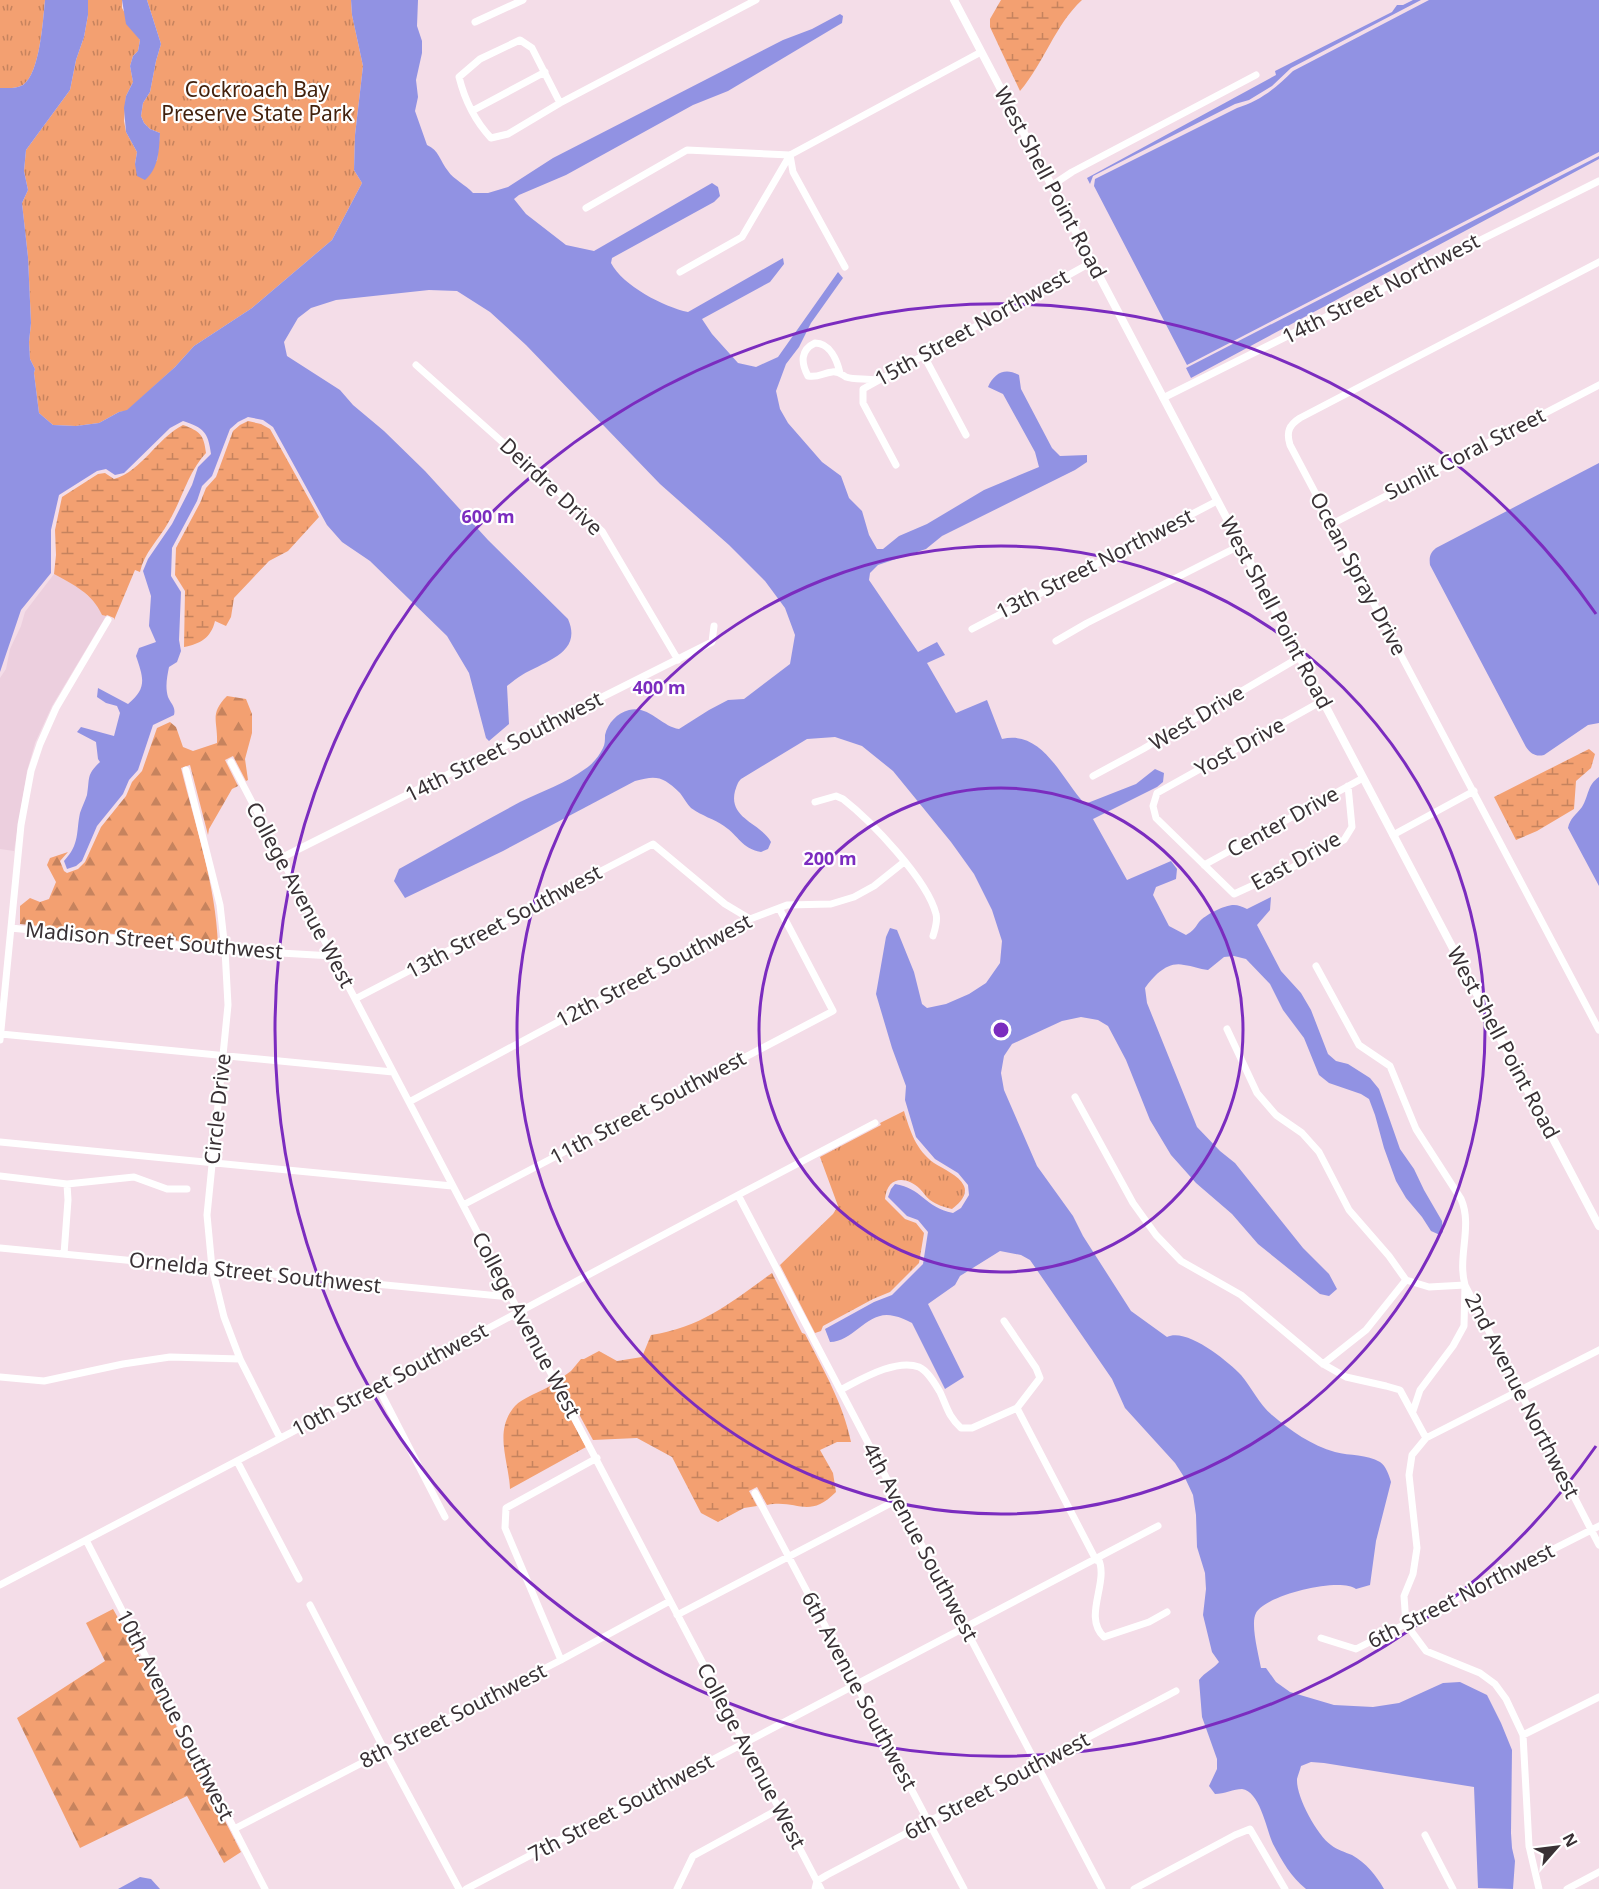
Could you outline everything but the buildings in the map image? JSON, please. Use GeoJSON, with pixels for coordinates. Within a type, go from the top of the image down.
{"type":"FeatureCollection","features":[{"type":"Feature","properties":{"kind":"street"},"geometry":{"type":"LineString","coordinates":[[475,22],[523,0]]}},
{"type":"Feature","properties":{"kind":"street"},"geometry":{"type":"LineString","coordinates":[[560,103],[532,48],[520,40],[480,59],[459,77],[464,97],[479,125],[491,138],[508,134],[560,103],[756,0]]}},
{"type":"Feature","properties":{"kind":"street","name":"West Shell Point Road"},"geometry":{"type":"LineString","coordinates":[[954,0],[1599,1226]]}},
{"type":"Feature","properties":{"kind":"street"},"geometry":{"type":"LineString","coordinates":[[586,208],[687,150],[790,155],[981,52]]}},
{"type":"Feature","properties":{"kind":"street"},"geometry":{"type":"LineString","coordinates":[[472,111],[545,72]]}},
{"type":"Feature","properties":{"kind":"street"},"geometry":{"type":"LineString","coordinates":[[1051,186],[1072,172],[1256,75]]}},
{"type":"Feature","properties":{"kind":"street"},"geometry":{"type":"LineString","coordinates":[[790,155],[793,172],[845,267]]}},
{"type":"Feature","properties":{"kind":"street"},"geometry":{"type":"LineString","coordinates":[[680,272],[742,237],[790,155]]}},
{"type":"Feature","properties":{"kind":"street"},"geometry":{"type":"LineString","coordinates":[[1597,182],[1599,191]]}},
{"type":"Feature","properties":{"kind":"street","name":"14th Street Northwest"},"geometry":{"type":"LineString","coordinates":[[1163,398],[1597,182]]}},
{"type":"Feature","properties":{"kind":"street","name":"15th Street Northwest"},"geometry":{"type":"LineString","coordinates":[[896,465],[863,403],[863,389],[1092,262]]}},
{"type":"Feature","properties":{"kind":"street","name":"Ocean Spray Drive"},"geometry":{"type":"LineString","coordinates":[[1599,262],[1308,413],[1291,424],[1287,435],[1290,445],[1599,1030]]}},
{"type":"Feature","properties":{"kind":"street"},"geometry":{"type":"LineString","coordinates":[[840,373],[835,358],[824,345],[815,343],[807,348],[804,353],[803,368],[808,376],[816,377],[834,372],[848,378],[876,380]]}},
{"type":"Feature","properties":{"kind":"street"},"geometry":{"type":"LineString","coordinates":[[924,356],[966,435]]}},
{"type":"Feature","properties":{"kind":"street","name":"Deirdre Drive"},"geometry":{"type":"LineString","coordinates":[[416,365],[602,531],[678,660]]}},
{"type":"Feature","properties":{"kind":"street","name":"Sunlit Coral Street"},"geometry":{"type":"LineString","coordinates":[[1332,524],[1599,385]]}},
{"type":"Feature","properties":{"kind":"street","name":"13th Street Northwest"},"geometry":{"type":"LineString","coordinates":[[972,629],[1217,501]]}},
{"type":"Feature","properties":{"kind":"street"},"geometry":{"type":"LineString","coordinates":[[1056,641],[1241,544]]}},
{"type":"Feature","properties":{"kind":"street"},"geometry":{"type":"LineString","coordinates":[[0,1040],[21,825],[31,771],[39,744],[56,708],[108,620]]}},
{"type":"Feature","properties":{"kind":"street","name":"14th Street Southwest"},"geometry":{"type":"LineString","coordinates":[[281,858],[712,642],[714,626]]}},
{"type":"Feature","properties":{"kind":"street","name":"West Drive"},"geometry":{"type":"LineString","coordinates":[[1093,776],[1143,750],[1300,657]]}},
{"type":"Feature","properties":{"kind":"street","name":"Yost Drive"},"geometry":{"type":"LineString","coordinates":[[1204,865],[1156,818],[1153,806],[1157,793],[1322,701]]}},
{"type":"Feature","properties":{"kind":"street","name":"College Avenue West"},"geometry":{"type":"LineString","coordinates":[[231,762],[518,1312],[597,1458],[816,1885],[821,1889]]}},
{"type":"Feature","properties":{"kind":"street","name":"Circle Drive"},"geometry":{"type":"LineString","coordinates":[[186,770],[220,905],[228,1005],[207,1215],[212,1268],[224,1317],[240,1359],[280,1438]]}},
{"type":"Feature","properties":{"kind":"street","name":"Center Drive"},"geometry":{"type":"LineString","coordinates":[[1204,865],[1363,778]]}},
{"type":"Feature","properties":{"kind":"street","name":"East Drive"},"geometry":{"type":"LineString","coordinates":[[1204,865],[1234,894],[1344,840],[1352,827],[1348,786]]}},
{"type":"Feature","properties":{"kind":"street"},"geometry":{"type":"LineString","coordinates":[[1393,835],[1474,791]]}},
{"type":"Feature","properties":{"kind":"street"},"geometry":{"type":"LineString","coordinates":[[815,802],[836,796],[843,799],[904,862],[916,876],[932,902],[937,920],[933,936]]}},
{"type":"Feature","properties":{"kind":"street","name":"13th Street Southwest"},"geometry":{"type":"LineString","coordinates":[[355,999],[653,844],[724,904],[750,919]]}},
{"type":"Feature","properties":{"kind":"street","name":"12th Street Southwest"},"geometry":{"type":"LineString","coordinates":[[409,1102],[750,919],[797,904],[831,904],[854,897],[874,886],[904,862]]}},
{"type":"Feature","properties":{"kind":"street","name":"11th Street Southwest"},"geometry":{"type":"LineString","coordinates":[[463,1205],[833,1011],[779,908]]}},
{"type":"Feature","properties":{"kind":"street","name":"Madison Street Southwest"},"geometry":{"type":"LineString","coordinates":[[11,928],[225,950],[333,956]]}},
{"type":"Feature","properties":{"kind":"street","name":"2nd Avenue Northwest"},"geometry":{"type":"LineString","coordinates":[[1316,966],[1359,1045],[1390,1066],[1416,1129],[1461,1199],[1466,1210],[1462,1273],[1465,1285],[1599,1545]]}},
{"type":"Feature","properties":{"kind":"street"},"geometry":{"type":"LineString","coordinates":[[1227,1029],[1257,1093],[1276,1115],[1302,1133],[1319,1152],[1349,1210],[1389,1256],[1406,1280],[1429,1287],[1465,1285],[1464,1326],[1453,1346],[1420,1390],[1413,1411]]}},
{"type":"Feature","properties":{"kind":"street"},"geometry":{"type":"LineString","coordinates":[[1,1034],[393,1072]]}},
{"type":"Feature","properties":{"kind":"street"},"geometry":{"type":"LineString","coordinates":[[1075,1097],[1133,1203],[1156,1235],[1181,1261],[1241,1295],[1323,1364],[1346,1377],[1400,1390],[1426,1438]]}},
{"type":"Feature","properties":{"kind":"street","name":"10th Street Southwest"},"geometry":{"type":"LineString","coordinates":[[0,1585],[378,1388],[875,1124]]}},
{"type":"Feature","properties":{"kind":"street"},"geometry":{"type":"LineString","coordinates":[[0,1142],[452,1186]]}},
{"type":"Feature","properties":{"kind":"street"},"geometry":{"type":"LineString","coordinates":[[0,1176],[67,1184],[134,1177],[167,1189],[187,1189]]}},
{"type":"Feature","properties":{"kind":"street"},"geometry":{"type":"LineString","coordinates":[[64,1254],[67,1184]]}},
{"type":"Feature","properties":{"kind":"street","name":"4th Avenue Southwest"},"geometry":{"type":"LineString","coordinates":[[738,1195],[1102,1889]]}},
{"type":"Feature","properties":{"kind":"street","name":"Ornelda Street Southwest"},"geometry":{"type":"LineString","coordinates":[[0,1248],[511,1297]]}},
{"type":"Feature","properties":{"kind":"street"},"geometry":{"type":"LineString","coordinates":[[1323,1364],[1366,1330],[1406,1280]]}},
{"type":"Feature","properties":{"kind":"street"},"geometry":{"type":"LineString","coordinates":[[840,1390],[877,1371],[902,1366],[918,1367],[927,1372],[939,1391],[951,1419],[961,1428],[972,1428],[1017,1408],[1040,1378],[1036,1368],[1004,1321]]}},
{"type":"Feature","properties":{"kind":"street"},"geometry":{"type":"LineString","coordinates":[[1539,1889],[1529,1846],[1523,1735],[1510,1707],[1495,1684],[1479,1673],[1426,1652],[1406,1624],[1404,1596],[1413,1574],[1417,1548],[1409,1475],[1410,1465],[1412,1455],[1426,1438],[1599,1350]]}},
{"type":"Feature","properties":{"kind":"street"},"geometry":{"type":"LineString","coordinates":[[0,1377],[44,1381],[123,1364],[170,1357],[240,1359]]}},
{"type":"Feature","properties":{"kind":"street"},"geometry":{"type":"LineString","coordinates":[[378,1388],[446,1517]]}},
{"type":"Feature","properties":{"kind":"street"},"geometry":{"type":"LineString","coordinates":[[1017,1408],[1101,1568],[1096,1622],[1099,1632],[1104,1636],[1149,1622],[1167,1612]]}},
{"type":"Feature","properties":{"kind":"street"},"geometry":{"type":"LineString","coordinates":[[561,1660],[505,1528],[506,1508],[597,1458]]}},
{"type":"Feature","properties":{"kind":"street"},"geometry":{"type":"LineString","coordinates":[[237,1461],[299,1579]]}},
{"type":"Feature","properties":{"kind":"street","name":"6th Avenue Southwest"},"geometry":{"type":"LineString","coordinates":[[755,1493],[964,1889]]}},
{"type":"Feature","properties":{"kind":"street"},"geometry":{"type":"LineString","coordinates":[[677,1615],[897,1500]]}},
{"type":"Feature","properties":{"kind":"street","name":"7th Street Southwest"},"geometry":{"type":"LineString","coordinates":[[466,1889],[1158,1526]]}},
{"type":"Feature","properties":{"kind":"street","name":"6th Street Northwest"},"geometry":{"type":"LineString","coordinates":[[1321,1638],[1356,1649],[1599,1526]]}},
{"type":"Feature","properties":{"kind":"street","name":"10th Avenue Southwest"},"geometry":{"type":"LineString","coordinates":[[86,1540],[266,1889]]}},
{"type":"Feature","properties":{"kind":"street","name":"8th Street Southwest"},"geometry":{"type":"LineString","coordinates":[[234,1829],[670,1601]]}},
{"type":"Feature","properties":{"kind":"street"},"geometry":{"type":"LineString","coordinates":[[310,1605],[384,1751],[459,1889]]}},
{"type":"Feature","properties":{"kind":"street","name":"6th Street Southwest"},"geometry":{"type":"LineString","coordinates":[[816,1885],[928,1822],[1176,1691]]}},
{"type":"Feature","properties":{"kind":"street"},"geometry":{"type":"LineString","coordinates":[[1523,1735],[1599,1697]]}},
{"type":"Feature","properties":{"kind":"street"},"geometry":{"type":"LineString","coordinates":[[677,1889],[693,1856],[779,1809]]}},
{"type":"Feature","properties":{"kind":"street"},"geometry":{"type":"LineString","coordinates":[[1134,1889],[1250,1829],[1285,1889]]}},
{"type":"Feature","properties":{"kind":"street"},"geometry":{"type":"LineString","coordinates":[[1425,1835],[1453,1889]]}},
{"type":"Feature","properties":{"kind":"street"},"geometry":{"type":"LineString","coordinates":[[1567,1889],[1599,1872]]}},
{"type":"Feature","properties":{"kind":"shaded area"},"geometry":{"type":"Polygon","coordinates":[[[54,574],[78,587],[97,604],[102,615],[106,616],[52,706],[35,743],[27,771],[14,851],[0,849],[0,678],[6,669],[10,649],[25,612],[54,574]]]}},
{"type":"Feature","properties":{"kind":"green space"},"geometry":{"type":"Polygon","coordinates":[[[0,0],[45,0],[37,58],[29,79],[23,85],[15,88],[0,88],[0,0]]]}},
{"type":"Feature","properties":{"kind":"green space","name":"Cockroach Bay Preserve State Park"},"geometry":{"type":"Polygon","coordinates":[[[88,0],[122,0],[122,8],[140,40],[138,51],[133,56],[130,66],[133,82],[126,96],[124,121],[126,132],[137,152],[135,164],[157,161],[160,133],[150,129],[141,116],[143,103],[150,92],[161,44],[147,0],[351,0],[363,66],[355,135],[354,170],[362,183],[332,240],[252,308],[194,346],[175,367],[127,411],[119,412],[99,423],[76,426],[53,425],[39,413],[35,369],[30,359],[28,257],[22,203],[28,190],[24,171],[26,150],[70,90],[76,60],[84,37],[88,0]]]}},
{"type":"Feature","properties":{"kind":"green space"},"geometry":{"type":"Polygon","coordinates":[[[1001,0],[1082,0],[1064,21],[1020,91],[990,27],[990,19],[1001,0]]]}},
{"type":"Feature","properties":{"kind":"green space"},"geometry":{"type":"Polygon","coordinates":[[[248,421],[270,429],[319,517],[288,551],[269,561],[234,598],[231,617],[226,626],[215,621],[208,636],[195,644],[184,647],[185,591],[175,575],[176,548],[206,488],[216,477],[233,431],[248,421]]]}},
{"type":"Feature","properties":{"kind":"green space"},"geometry":{"type":"Polygon","coordinates":[[[183,425],[200,434],[206,453],[194,469],[173,514],[148,552],[140,572],[135,570],[114,620],[107,615],[102,615],[98,607],[82,590],[54,574],[55,530],[62,497],[98,474],[105,473],[114,479],[124,475],[183,425]]]}},
{"type":"Feature","properties":{"kind":"green space"},"geometry":{"type":"Polygon","coordinates":[[[227,696],[246,699],[252,714],[252,733],[245,759],[248,780],[246,781],[233,756],[225,760],[238,786],[232,789],[209,829],[208,835],[190,765],[181,768],[209,878],[218,945],[20,924],[20,906],[30,898],[40,902],[49,899],[56,882],[47,865],[50,858],[68,852],[60,861],[67,873],[78,869],[85,862],[101,827],[126,796],[132,782],[142,771],[157,728],[170,722],[176,727],[183,747],[193,751],[217,743],[216,713],[227,696]]]}},
{"type":"Feature","properties":{"kind":"green space"},"geometry":{"type":"Polygon","coordinates":[[[1589,749],[1595,754],[1591,768],[1576,781],[1574,809],[1537,831],[1516,840],[1494,797],[1589,749]]]}},
{"type":"Feature","properties":{"kind":"green space"},"geometry":{"type":"Polygon","coordinates":[[[904,1111],[918,1146],[934,1163],[962,1182],[965,1189],[964,1196],[952,1209],[933,1202],[920,1189],[908,1182],[898,1180],[893,1182],[886,1192],[885,1199],[905,1219],[916,1223],[924,1233],[919,1263],[890,1292],[823,1326],[821,1331],[815,1333],[780,1265],[833,1214],[838,1206],[820,1157],[904,1111]]]}},
{"type":"Feature","properties":{"kind":"green space"},"geometry":{"type":"Polygon","coordinates":[[[772,1273],[832,1386],[851,1442],[837,1442],[820,1450],[833,1473],[836,1492],[818,1505],[803,1507],[787,1504],[767,1505],[757,1487],[749,1491],[757,1506],[744,1508],[718,1522],[701,1513],[672,1457],[637,1438],[593,1440],[560,1379],[581,1359],[599,1351],[617,1361],[642,1357],[651,1335],[701,1320],[772,1273]]]}},
{"type":"Feature","properties":{"kind":"green space"},"geometry":{"type":"Polygon","coordinates":[[[552,1385],[586,1447],[510,1489],[503,1436],[508,1416],[518,1403],[552,1385]]]}},
{"type":"Feature","properties":{"kind":"green space"},"geometry":{"type":"Polygon","coordinates":[[[113,1609],[150,1675],[241,1852],[224,1863],[187,1796],[80,1848],[17,1718],[105,1661],[86,1623],[113,1609]]]}},
{"type":"Feature","properties":{"kind":"water"},"geometry":{"type":"Polygon","coordinates":[[[45,0],[88,0],[84,37],[76,60],[70,90],[26,150],[24,171],[28,190],[22,203],[28,257],[30,359],[35,369],[39,413],[53,425],[76,426],[99,423],[127,410],[175,367],[194,346],[252,308],[332,240],[362,183],[354,170],[355,135],[363,66],[351,0],[418,0],[417,26],[422,41],[422,53],[416,80],[418,97],[415,111],[427,145],[437,153],[450,174],[473,193],[488,193],[508,187],[553,158],[783,40],[812,29],[840,14],[843,16],[842,23],[728,91],[693,105],[566,175],[514,199],[526,214],[566,245],[594,251],[712,183],[718,187],[720,196],[714,202],[612,258],[611,263],[625,280],[645,294],[688,312],[783,258],[784,264],[770,282],[702,319],[738,363],[756,367],[778,357],[838,272],[843,278],[811,323],[799,347],[786,364],[776,391],[780,409],[788,423],[822,462],[841,476],[849,498],[862,511],[869,535],[877,549],[883,549],[899,536],[927,524],[984,490],[1039,467],[1035,452],[1003,394],[988,387],[993,378],[1000,373],[1009,372],[1019,375],[1021,389],[1052,448],[1060,456],[1087,455],[1087,462],[1075,470],[942,536],[926,549],[878,565],[870,573],[869,580],[918,652],[937,642],[945,655],[927,663],[956,713],[987,700],[1002,739],[1016,738],[1040,749],[1085,804],[1136,784],[1155,769],[1164,773],[1163,782],[1157,787],[1093,819],[1127,880],[1171,861],[1177,869],[1176,879],[1156,887],[1153,895],[1169,926],[1186,935],[1202,919],[1220,909],[1234,905],[1247,909],[1271,897],[1270,910],[1257,925],[1281,971],[1301,993],[1311,1010],[1328,1054],[1336,1061],[1348,1064],[1370,1078],[1379,1089],[1400,1149],[1414,1169],[1442,1221],[1443,1232],[1440,1235],[1431,1231],[1396,1181],[1369,1099],[1329,1083],[1319,1075],[1304,1038],[1283,1010],[1270,984],[1246,959],[1234,956],[1224,957],[1208,970],[1178,964],[1167,967],[1157,974],[1145,988],[1147,1003],[1197,1127],[1235,1163],[1303,1248],[1329,1274],[1337,1289],[1329,1296],[1320,1294],[1258,1244],[1232,1214],[1196,1183],[1171,1155],[1150,1120],[1126,1060],[1108,1026],[1098,1020],[1081,1017],[1062,1021],[1012,1044],[1004,1056],[1001,1073],[1004,1090],[1037,1166],[1073,1216],[1083,1236],[1131,1311],[1167,1337],[1175,1335],[1185,1337],[1217,1354],[1241,1375],[1267,1411],[1302,1437],[1335,1452],[1375,1459],[1386,1468],[1391,1482],[1376,1541],[1370,1585],[1356,1589],[1336,1585],[1304,1589],[1263,1606],[1254,1618],[1261,1668],[1266,1668],[1276,1682],[1290,1692],[1334,1705],[1373,1707],[1399,1703],[1443,1683],[1460,1682],[1487,1695],[1512,1750],[1511,1833],[1515,1861],[1513,1889],[1478,1888],[1474,1787],[1324,1763],[1311,1762],[1301,1766],[1297,1779],[1300,1796],[1320,1833],[1338,1850],[1357,1858],[1374,1874],[1384,1889],[1306,1889],[1291,1874],[1280,1857],[1254,1797],[1242,1789],[1215,1794],[1209,1786],[1217,1769],[1217,1759],[1202,1717],[1199,1680],[1219,1662],[1212,1652],[1203,1615],[1205,1573],[1197,1547],[1193,1495],[1175,1463],[1125,1408],[1112,1379],[1030,1260],[1021,1255],[1000,1251],[960,1276],[955,1285],[928,1304],[964,1377],[945,1389],[912,1323],[903,1319],[885,1315],[876,1317],[839,1341],[830,1342],[825,1329],[874,1302],[892,1295],[923,1264],[928,1232],[918,1220],[907,1216],[888,1197],[895,1184],[911,1189],[943,1210],[953,1213],[961,1208],[969,1195],[968,1185],[958,1173],[935,1159],[916,1137],[905,1100],[906,1086],[876,994],[886,937],[890,928],[897,930],[914,972],[922,1004],[927,1008],[946,1004],[969,994],[986,983],[1000,963],[1002,941],[992,910],[974,874],[893,771],[862,746],[835,737],[807,739],[741,779],[735,791],[736,808],[771,842],[768,849],[761,852],[744,845],[724,826],[691,808],[669,783],[659,778],[642,779],[503,851],[405,898],[394,881],[399,869],[520,802],[570,779],[588,767],[596,760],[603,748],[608,726],[621,713],[636,709],[649,713],[679,729],[728,700],[744,699],[790,664],[795,635],[785,608],[765,581],[729,545],[660,484],[526,345],[490,312],[457,291],[429,290],[336,300],[311,308],[298,318],[284,342],[287,356],[340,390],[353,405],[384,431],[425,471],[488,540],[568,619],[571,631],[566,648],[551,660],[522,675],[507,686],[509,724],[489,741],[486,738],[469,673],[447,636],[370,561],[342,542],[327,525],[273,427],[263,420],[248,417],[230,429],[212,476],[202,486],[197,501],[172,548],[171,576],[181,592],[179,640],[181,651],[177,662],[169,667],[167,682],[167,693],[174,708],[174,715],[153,725],[138,770],[129,780],[123,794],[97,826],[82,861],[67,869],[64,861],[75,843],[89,777],[100,762],[96,742],[77,732],[81,727],[114,736],[120,713],[117,706],[97,697],[98,688],[128,704],[139,693],[142,676],[136,656],[139,648],[156,642],[149,626],[151,596],[143,571],[148,559],[172,524],[192,485],[198,467],[211,454],[204,432],[183,421],[170,428],[124,473],[115,475],[106,469],[97,471],[59,495],[51,530],[51,573],[21,610],[0,672],[0,88],[20,86],[29,79],[40,46],[45,0]]]}},
{"type":"Feature","properties":{"kind":"water"},"geometry":{"type":"Polygon","coordinates":[[[122,0],[147,0],[161,44],[150,92],[143,103],[141,116],[150,129],[160,133],[156,164],[145,180],[137,176],[135,164],[137,152],[126,132],[124,108],[126,96],[133,82],[130,66],[133,56],[138,51],[140,40],[126,24],[122,0]]]}},
{"type":"Feature","properties":{"kind":"water"},"geometry":{"type":"Polygon","coordinates":[[[1421,0],[1291,68],[1272,86],[1249,100],[1235,104],[1093,176],[1090,184],[1087,178],[1276,75],[1275,71],[1392,12],[1397,5],[1421,0]]]}},
{"type":"Feature","properties":{"kind":"water"},"geometry":{"type":"Polygon","coordinates":[[[1429,0],[1599,0],[1599,152],[1187,365],[1094,186],[1095,179],[1253,102],[1293,71],[1429,0]]]}},
{"type":"Feature","properties":{"kind":"water"},"geometry":{"type":"Polygon","coordinates":[[[1599,156],[1599,159],[1191,378],[1186,368],[1599,156]]]}},
{"type":"Feature","properties":{"kind":"water"},"geometry":{"type":"Polygon","coordinates":[[[1599,463],[1599,723],[1588,725],[1544,755],[1536,755],[1526,747],[1430,565],[1430,557],[1436,548],[1599,463]]]}},
{"type":"Feature","properties":{"kind":"water"},"geometry":{"type":"Polygon","coordinates":[[[1599,777],[1599,886],[1568,828],[1582,807],[1592,784],[1599,777]]]}},
{"type":"Feature","properties":{"kind":"water"},"geometry":{"type":"Polygon","coordinates":[[[140,1877],[151,1879],[160,1889],[118,1889],[140,1877]]]}}]}
